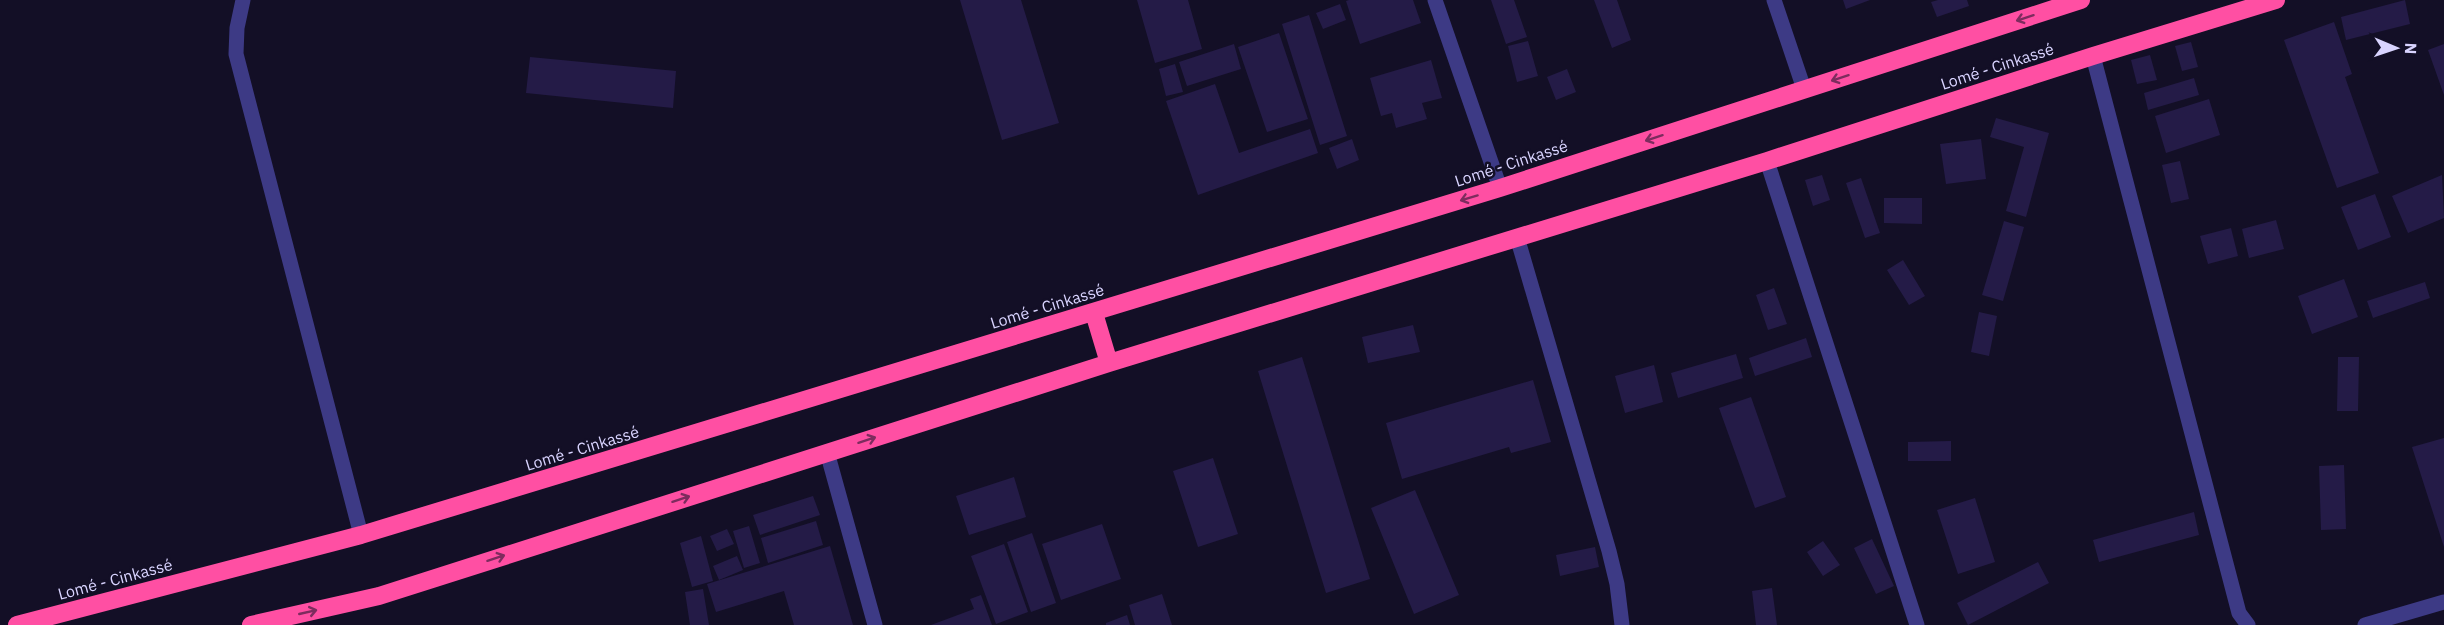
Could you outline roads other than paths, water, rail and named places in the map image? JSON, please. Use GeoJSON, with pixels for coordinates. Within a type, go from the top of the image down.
{"type":"FeatureCollection","features":[{"type":"Feature","properties":{"kind":"highway","name":"Lomé - Cinkassé"},"geometry":{"type":"LineString","coordinates":[[251,625],[379,596],[1109,363],[1767,161],[2092,56],[2276,0]]}},
{"type":"Feature","properties":{"kind":"highway","name":"Lomé - Cinkassé"},"geometry":{"type":"LineString","coordinates":[[17,625],[362,535],[1500,188],[2078,1]]}},
{"type":"Feature","properties":{"kind":"highway"},"geometry":{"type":"LineString","coordinates":[[1094,313],[1109,363]]}},
{"type":"Feature","properties":{"kind":"street"},"geometry":{"type":"LineString","coordinates":[[243,0],[237,28],[236,54],[362,535]]}},
{"type":"Feature","properties":{"kind":"street"},"geometry":{"type":"LineString","coordinates":[[1435,0],[1500,188]]}},
{"type":"Feature","properties":{"kind":"street"},"geometry":{"type":"LineString","coordinates":[[1774,0],[1804,89]]}},
{"type":"Feature","properties":{"kind":"street"},"geometry":{"type":"LineString","coordinates":[[2092,56],[2239,613],[2248,625]]}},
{"type":"Feature","properties":{"kind":"street"},"geometry":{"type":"LineString","coordinates":[[1767,161],[1917,625]]}},
{"type":"Feature","properties":{"kind":"street"},"geometry":{"type":"LineString","coordinates":[[1517,237],[1609,551],[1617,584],[1622,625]]}},
{"type":"Feature","properties":{"kind":"street"},"geometry":{"type":"LineString","coordinates":[[827,452],[875,625]]}},
{"type":"Feature","properties":{"kind":"street"},"geometry":{"type":"LineString","coordinates":[[2365,625],[2444,602]]}}]}
